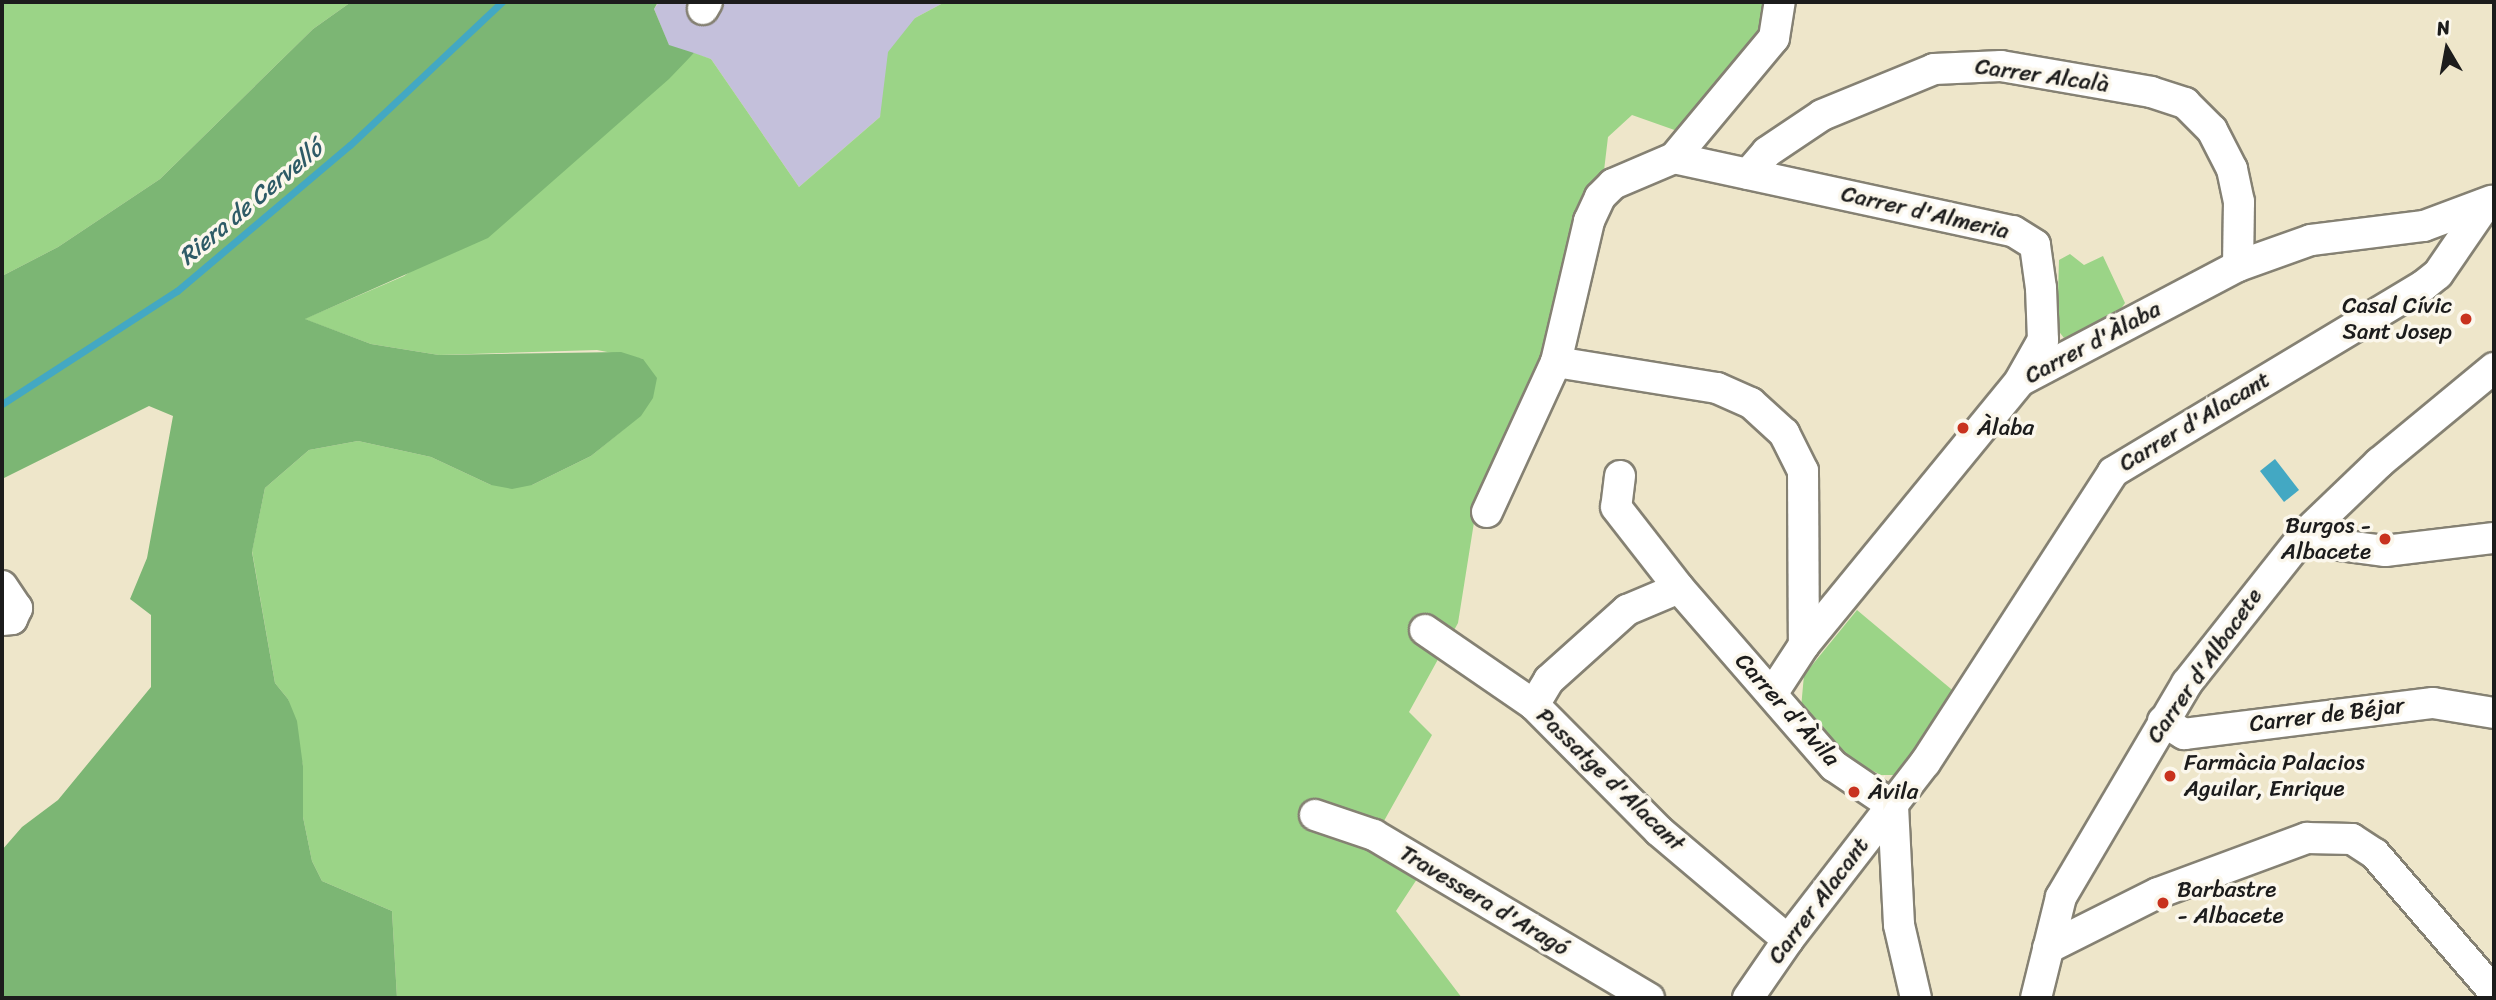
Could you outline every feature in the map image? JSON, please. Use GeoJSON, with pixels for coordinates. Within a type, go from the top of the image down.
{"type":"FeatureCollection","features":[{"type":"Feature","properties":{"kind":"street"},"geometry":{"type":"LineString","coordinates":[[1488,512],[1556,362],[1589,221],[1600,197],[1613,184],[1674,158],[1774,38],[1780,2]]}},
{"type":"Feature","properties":{"kind":"street","name":"Carrer Alcalà"},"geometry":{"type":"LineString","coordinates":[[1748,174],[1767,152],[1822,115],[1934,69],[2001,66],[2151,92],[2185,103],[2212,130],[2227,159],[2239,202],[2238,266]]}},
{"type":"Feature","properties":{"kind":"street","name":"Carrer d'Almeria"},"geometry":{"type":"LineString","coordinates":[[1674,158],[2013,231],[2035,245],[2052,348]]}},
{"type":"Feature","properties":{"kind":"street","name":"Carrer d'Àlaba"},"geometry":{"type":"LineString","coordinates":[[1772,694],[1804,646],[2020,381],[2052,348],[2238,266],[2311,240],[2424,226],[2444,229],[2461,223],[2492,200]]}},
{"type":"Feature","properties":{"kind":"street","name":"Carrer d'Alacant"},"geometry":{"type":"LineString","coordinates":[[1893,806],[1925,763],[2113,472],[2438,274],[2492,200]]}},
{"type":"Feature","properties":{"kind":"street"},"geometry":{"type":"LineString","coordinates":[[2424,226],[2441,251],[2438,274]]}},
{"type":"Feature","properties":{"kind":"street"},"geometry":{"type":"LineString","coordinates":[[1556,362],[1717,388],[1751,403],[1784,432],[1803,471],[1804,646]]}},
{"type":"Feature","properties":{"kind":"street","name":"Carrer d'Albacete"},"geometry":{"type":"LineString","coordinates":[[2036,998],[2061,897],[2163,721],[2240,612],[2305,534],[2379,463],[2494,368]]}},
{"type":"Feature","properties":{"kind":"street","name":"Carrer d'Àvila"},"geometry":{"type":"LineString","coordinates":[[1620,476],[1616,507],[1679,588],[1834,766],[1893,806]]}},
{"type":"Feature","properties":{"kind":"street"},"geometry":{"type":"LineString","coordinates":[[2305,534],[2325,543],[2385,551],[2494,538]]}},
{"type":"Feature","properties":{"kind":"street"},"geometry":{"type":"LineString","coordinates":[[2,586],[17,608],[12,619],[2,620]]}},
{"type":"Feature","properties":{"kind":"street"},"geometry":{"type":"LineString","coordinates":[[1534,705],[1549,680],[1627,610],[1679,588]]}},
{"type":"Feature","properties":{"kind":"street","name":"Passatge d'Alacant"},"geometry":{"type":"LineString","coordinates":[[1425,630],[1534,705],[1659,831],[1788,940]]}},
{"type":"Feature","properties":{"kind":"street","name":"Carrer de Béjar"},"geometry":{"type":"LineString","coordinates":[[2163,721],[2184,734],[2433,703],[2494,713]]}},
{"type":"Feature","properties":{"kind":"street"},"geometry":{"type":"LineString","coordinates":[[1893,806],[1899,925],[1916,998]]}},
{"type":"Feature","properties":{"kind":"street","name":"Carrer Alacant"},"geometry":{"type":"LineString","coordinates":[[1748,998],[1788,940],[1893,806]]}},
{"type":"Feature","properties":{"kind":"street","name":"Travessera d'Aragó"},"geometry":{"type":"LineString","coordinates":[[1315,815],[1374,835],[1648,998]]}},
{"type":"Feature","properties":{"kind":"street"},"geometry":{"type":"LineString","coordinates":[[2048,948],[2158,893],[2307,838],[2352,839],[2375,854],[2494,992]]}},
{"type":"Feature","properties":{"kind":"shaded area"},"geometry":{"type":"Polygon","coordinates":[[[659,2],[945,2],[915,18],[880,117],[799,187],[711,59],[669,46],[654,9],[659,2]]]}},
{"type":"Feature","properties":{"kind":"green space"},"geometry":{"type":"Polygon","coordinates":[[[2,2],[351,2],[313,29],[160,179],[58,247],[2,276],[2,2]]]}},
{"type":"Feature","properties":{"kind":"green space"},"geometry":{"type":"Polygon","coordinates":[[[351,2],[658,2],[654,9],[669,45],[694,53],[669,79],[488,238],[305,319],[371,344],[439,355],[621,352],[643,359],[657,378],[653,398],[641,416],[591,456],[532,485],[512,489],[491,485],[431,457],[358,441],[309,450],[265,488],[252,552],[275,683],[288,699],[297,721],[303,766],[303,817],[312,861],[322,881],[392,911],[397,998],[2,998],[2,850],[22,827],[58,800],[151,687],[151,615],[130,599],[147,558],[173,416],[149,406],[2,479],[2,276],[58,247],[160,179],[313,29],[351,2]]]}},
{"type":"Feature","properties":{"kind":"green space"},"geometry":{"type":"Polygon","coordinates":[[[945,2],[1769,2],[1763,31],[1683,133],[1632,115],[1608,137],[1603,179],[1552,354],[1475,516],[1458,623],[1409,712],[1432,735],[1370,846],[1419,876],[1396,911],[1462,998],[397,998],[392,911],[322,881],[312,861],[303,817],[303,766],[288,699],[275,683],[252,551],[265,488],[309,450],[358,441],[431,457],[491,485],[532,485],[591,456],[624,429],[643,359],[597,350],[439,355],[371,344],[304,319],[404,276],[583,153],[694,53],[711,59],[799,187],[880,117],[888,52],[915,18],[945,2]]]}},
{"type":"Feature","properties":{"kind":"green space"},"geometry":{"type":"Polygon","coordinates":[[[2070,254],[2084,265],[2103,256],[2125,303],[2116,316],[2064,338],[2057,329],[2059,260],[2070,254]]]}},
{"type":"Feature","properties":{"kind":"green space"},"geometry":{"type":"Polygon","coordinates":[[[1857,610],[1957,694],[1898,775],[1881,775],[1859,764],[1827,740],[1801,708],[1804,675],[1857,610]]]}},
{"type":"Feature","properties":{"kind":"water"},"geometry":{"type":"Polygon","coordinates":[[[2275,459],[2299,490],[2284,502],[2260,471],[2275,459]]]}},
{"type":"Feature","properties":{"kind":"waterway","name":"Riera de Cervelló"},"geometry":{"type":"LineString","coordinates":[[2,404],[177,291],[350,145],[502,2]]}},
{"type":"Feature","properties":{"kind":"place","name":"Casal Cívic Sant Josep"},"geometry":{"type":"Point","coordinates":[2466,319]}},
{"type":"Feature","properties":{"kind":"place","name":"Àlaba"},"geometry":{"type":"Point","coordinates":[1963,428]}},
{"type":"Feature","properties":{"kind":"place","name":"Burgos - Albacete"},"geometry":{"type":"Point","coordinates":[2385,539]}},
{"type":"Feature","properties":{"kind":"place","name":"Farmàcia Palacios Aguilar, Enrique"},"geometry":{"type":"Point","coordinates":[2170,776]}},
{"type":"Feature","properties":{"kind":"place","name":"Àvila"},"geometry":{"type":"Point","coordinates":[1854,792]}},
{"type":"Feature","properties":{"kind":"place","name":"Barbastre - Albacete"},"geometry":{"type":"Point","coordinates":[2163,903]}}]}
